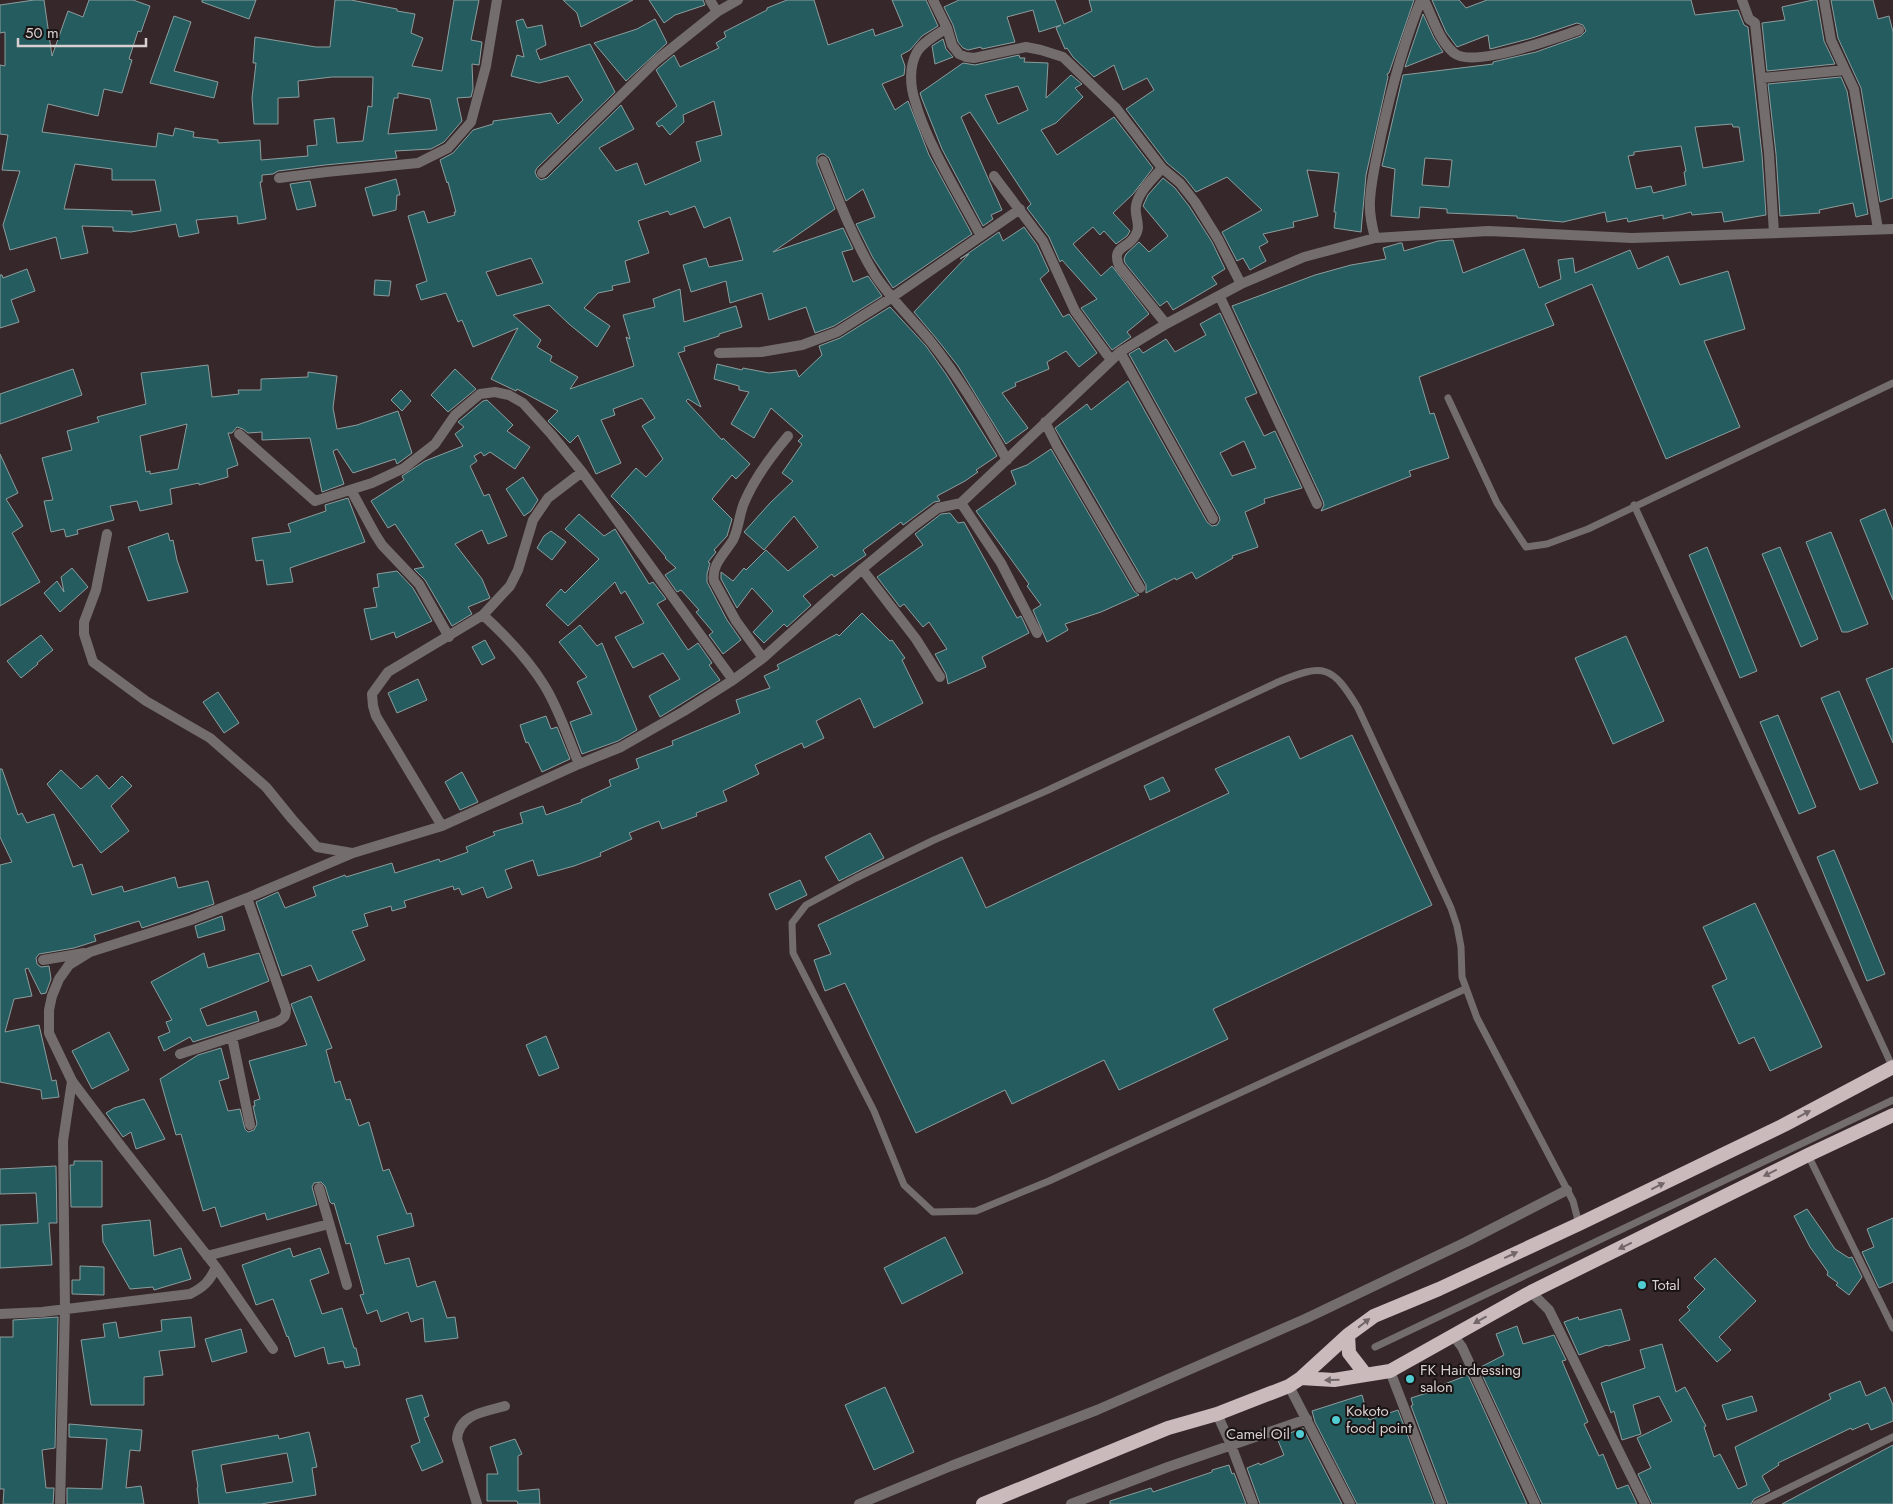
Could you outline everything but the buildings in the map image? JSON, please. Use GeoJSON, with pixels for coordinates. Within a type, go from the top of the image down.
{"type":"FeatureCollection","features":[{"type":"Feature","properties":{"kind":"highway"},"geometry":{"type":"LineString","coordinates":[[983,1504],[1168,1428],[1218,1414],[1295,1382],[1348,1335],[1374,1316],[1440,1289],[1579,1224],[1784,1125],[1893,1068]]}},
{"type":"Feature","properties":{"kind":"highway"},"geometry":{"type":"LineString","coordinates":[[1295,1382],[1334,1380],[1390,1371],[1531,1292],[1893,1115]]}},
{"type":"Feature","properties":{"kind":"highway"},"geometry":{"type":"LineString","coordinates":[[1348,1335],[1349,1353],[1366,1375]]}},
{"type":"Feature","properties":{"kind":"street"},"geometry":{"type":"LineString","coordinates":[[279,178],[418,163],[448,148],[471,122],[486,66],[497,0]]}},
{"type":"Feature","properties":{"kind":"street"},"geometry":{"type":"LineString","coordinates":[[710,0],[717,12]]}},
{"type":"Feature","properties":{"kind":"street"},"geometry":{"type":"LineString","coordinates":[[542,173],[657,60],[717,12],[738,0]]}},
{"type":"Feature","properties":{"kind":"street"},"geometry":{"type":"LineString","coordinates":[[933,0],[947,28],[952,45],[959,54],[966,58],[1026,47],[1063,57],[1116,108],[1162,168],[1180,184],[1195,202],[1218,239],[1241,284]]}},
{"type":"Feature","properties":{"kind":"street"},"geometry":{"type":"LineString","coordinates":[[1423,0],[1446,44],[1455,54],[1469,58],[1507,52],[1579,30]]}},
{"type":"Feature","properties":{"kind":"street"},"geometry":{"type":"LineString","coordinates":[[1375,238],[1370,216],[1371,185],[1384,120],[1409,29],[1423,0]]}},
{"type":"Feature","properties":{"kind":"street"},"geometry":{"type":"LineString","coordinates":[[1742,0],[1749,19],[1755,23],[1769,154],[1774,233]]}},
{"type":"Feature","properties":{"kind":"street"},"geometry":{"type":"LineString","coordinates":[[1824,0],[1831,40],[1855,97],[1878,229]]}},
{"type":"Feature","properties":{"kind":"street"},"geometry":{"type":"LineString","coordinates":[[947,28],[918,51],[912,71],[912,85],[915,101],[931,140],[981,236]]}},
{"type":"Feature","properties":{"kind":"street"},"geometry":{"type":"LineString","coordinates":[[1762,78],[1845,70]]}},
{"type":"Feature","properties":{"kind":"street"},"geometry":{"type":"LineString","coordinates":[[823,161],[863,256],[891,298],[913,321],[948,364],[967,391],[1007,460]]}},
{"type":"Feature","properties":{"kind":"street"},"geometry":{"type":"LineString","coordinates":[[1162,168],[1138,198],[1135,208],[1139,224],[1136,236],[1118,251],[1116,259],[1119,266],[1166,324]]}},
{"type":"Feature","properties":{"kind":"street"},"geometry":{"type":"LineString","coordinates":[[994,176],[1020,209],[1049,252],[1062,286],[1075,311],[1111,360]]}},
{"type":"Feature","properties":{"kind":"street"},"geometry":{"type":"LineString","coordinates":[[719,353],[761,352],[802,345],[837,332],[891,298],[1020,209]]}},
{"type":"Feature","properties":{"kind":"street"},"geometry":{"type":"LineString","coordinates":[[43,960],[90,952],[154,933],[247,898],[353,853],[442,826],[621,747],[733,680],[763,658],[862,569],[915,525],[938,508],[961,503],[1120,352],[1166,324],[1220,297],[1241,284],[1304,258],[1375,238],[1488,231],[1632,238],[1893,229]]}},
{"type":"Feature","properties":{"kind":"street"},"geometry":{"type":"LineString","coordinates":[[1220,297],[1317,504]]}},
{"type":"Feature","properties":{"kind":"street"},"geometry":{"type":"LineString","coordinates":[[1120,352],[1212,519]]}},
{"type":"Feature","properties":{"kind":"street"},"geometry":{"type":"LineString","coordinates":[[239,434],[314,501],[352,490],[404,468],[435,444],[455,415],[480,394],[495,392],[508,395],[523,403],[582,472],[733,680]]}},
{"type":"Feature","properties":{"kind":"street"},"geometry":{"type":"LineString","coordinates":[[1045,422],[1057,446],[1140,588]]}},
{"type":"Feature","properties":{"kind":"street"},"geometry":{"type":"LineString","coordinates":[[763,658],[736,621],[714,581],[713,574],[715,567],[739,526],[744,504],[772,455],[788,436]]}},
{"type":"Feature","properties":{"kind":"street"},"geometry":{"type":"LineString","coordinates":[[442,826],[376,716],[372,694],[388,672],[449,637],[483,614],[510,586],[518,570],[533,520],[548,498],[582,472]]}},
{"type":"Feature","properties":{"kind":"street"},"geometry":{"type":"LineString","coordinates":[[352,490],[375,534],[419,584],[449,637]]}},
{"type":"Feature","properties":{"kind":"street"},"geometry":{"type":"LineString","coordinates":[[961,503],[1001,563],[1037,633]]}},
{"type":"Feature","properties":{"kind":"street"},"geometry":{"type":"LineString","coordinates":[[107,534],[96,590],[84,622],[84,634],[93,662],[138,696],[217,744],[266,787],[318,847],[353,853]]}},
{"type":"Feature","properties":{"kind":"street"},"geometry":{"type":"LineString","coordinates":[[862,569],[916,639],[940,677]]}},
{"type":"Feature","properties":{"kind":"street"},"geometry":{"type":"LineString","coordinates":[[483,614],[507,638],[533,669],[545,687],[579,764]]}},
{"type":"Feature","properties":{"kind":"street"},"geometry":{"type":"LineString","coordinates":[[180,1054],[276,1022],[286,1015],[286,1008],[247,898]]}},
{"type":"Feature","properties":{"kind":"street"},"geometry":{"type":"LineString","coordinates":[[90,952],[69,965],[59,979],[49,1010],[49,1033],[72,1081],[216,1267],[273,1349]]}},
{"type":"Feature","properties":{"kind":"street"},"geometry":{"type":"LineString","coordinates":[[232,1037],[250,1125]]}},
{"type":"Feature","properties":{"kind":"street"},"geometry":{"type":"LineString","coordinates":[[60,1504],[65,1309],[63,1142],[72,1081]]}},
{"type":"Feature","properties":{"kind":"street"},"geometry":{"type":"LineString","coordinates":[[319,1188],[347,1285]]}},
{"type":"Feature","properties":{"kind":"street"},"geometry":{"type":"LineString","coordinates":[[859,1504],[951,1466],[1097,1410],[1296,1323],[1466,1242],[1567,1190]]}},
{"type":"Feature","properties":{"kind":"street"},"geometry":{"type":"LineString","coordinates":[[207,1256],[329,1224]]}},
{"type":"Feature","properties":{"kind":"street"},"geometry":{"type":"LineString","coordinates":[[0,1314],[65,1309],[190,1294],[204,1287],[216,1267]]}},
{"type":"Feature","properties":{"kind":"street"},"geometry":{"type":"LineString","coordinates":[[1531,1292],[1549,1310],[1645,1504]]}},
{"type":"Feature","properties":{"kind":"street"},"geometry":{"type":"LineString","coordinates":[[1453,1335],[1462,1347],[1535,1504]]}},
{"type":"Feature","properties":{"kind":"street"},"geometry":{"type":"LineString","coordinates":[[1390,1371],[1441,1504]]}},
{"type":"Feature","properties":{"kind":"street"},"geometry":{"type":"LineString","coordinates":[[1295,1382],[1307,1419],[1350,1504]]}},
{"type":"Feature","properties":{"kind":"street"},"geometry":{"type":"LineString","coordinates":[[477,1504],[457,1439],[458,1430],[467,1418],[505,1406]]}},
{"type":"Feature","properties":{"kind":"street"},"geometry":{"type":"LineString","coordinates":[[1218,1414],[1253,1504]]}},
{"type":"Feature","properties":{"kind":"street"},"geometry":{"type":"LineString","coordinates":[[1071,1504],[1168,1466],[1307,1419]]}},
{"type":"Feature","properties":{"kind":"lane"},"geometry":{"type":"LineString","coordinates":[[1448,398],[1497,503],[1526,547],[1547,544],[1580,532],[1893,383]]}},
{"type":"Feature","properties":{"kind":"lane"},"geometry":{"type":"LineString","coordinates":[[1634,505],[1893,1068]]}},
{"type":"Feature","properties":{"kind":"lane"},"geometry":{"type":"LineString","coordinates":[[1465,989],[1049,1181],[976,1212],[933,1212],[904,1185],[874,1111],[793,953],[792,923],[806,906],[856,878],[934,840],[1054,787],[1278,682],[1312,671],[1323,671],[1335,676],[1347,690],[1358,708],[1451,908],[1461,947],[1462,977],[1476,1018],[1573,1201],[1579,1224]]}},
{"type":"Feature","properties":{"kind":"lane"},"geometry":{"type":"LineString","coordinates":[[1375,1347],[1893,1100]]}},
{"type":"Feature","properties":{"kind":"lane"},"geometry":{"type":"LineString","coordinates":[[1808,1155],[1893,1328]]}},
{"type":"Feature","properties":{"kind":"lane"},"geometry":{"type":"LineString","coordinates":[[1756,1504],[1893,1437]]}},
{"type":"Feature","properties":{"kind":"place","name":"Total"},"geometry":{"type":"Point","coordinates":[1642,1285]}},
{"type":"Feature","properties":{"kind":"place","name":"FK Hairdressing salon"},"geometry":{"type":"Point","coordinates":[1410,1379]}},
{"type":"Feature","properties":{"kind":"place","name":"Kokoto food point"},"geometry":{"type":"Point","coordinates":[1336,1420]}},
{"type":"Feature","properties":{"kind":"place","name":"Camel Oil"},"geometry":{"type":"Point","coordinates":[1300,1434]}}]}
